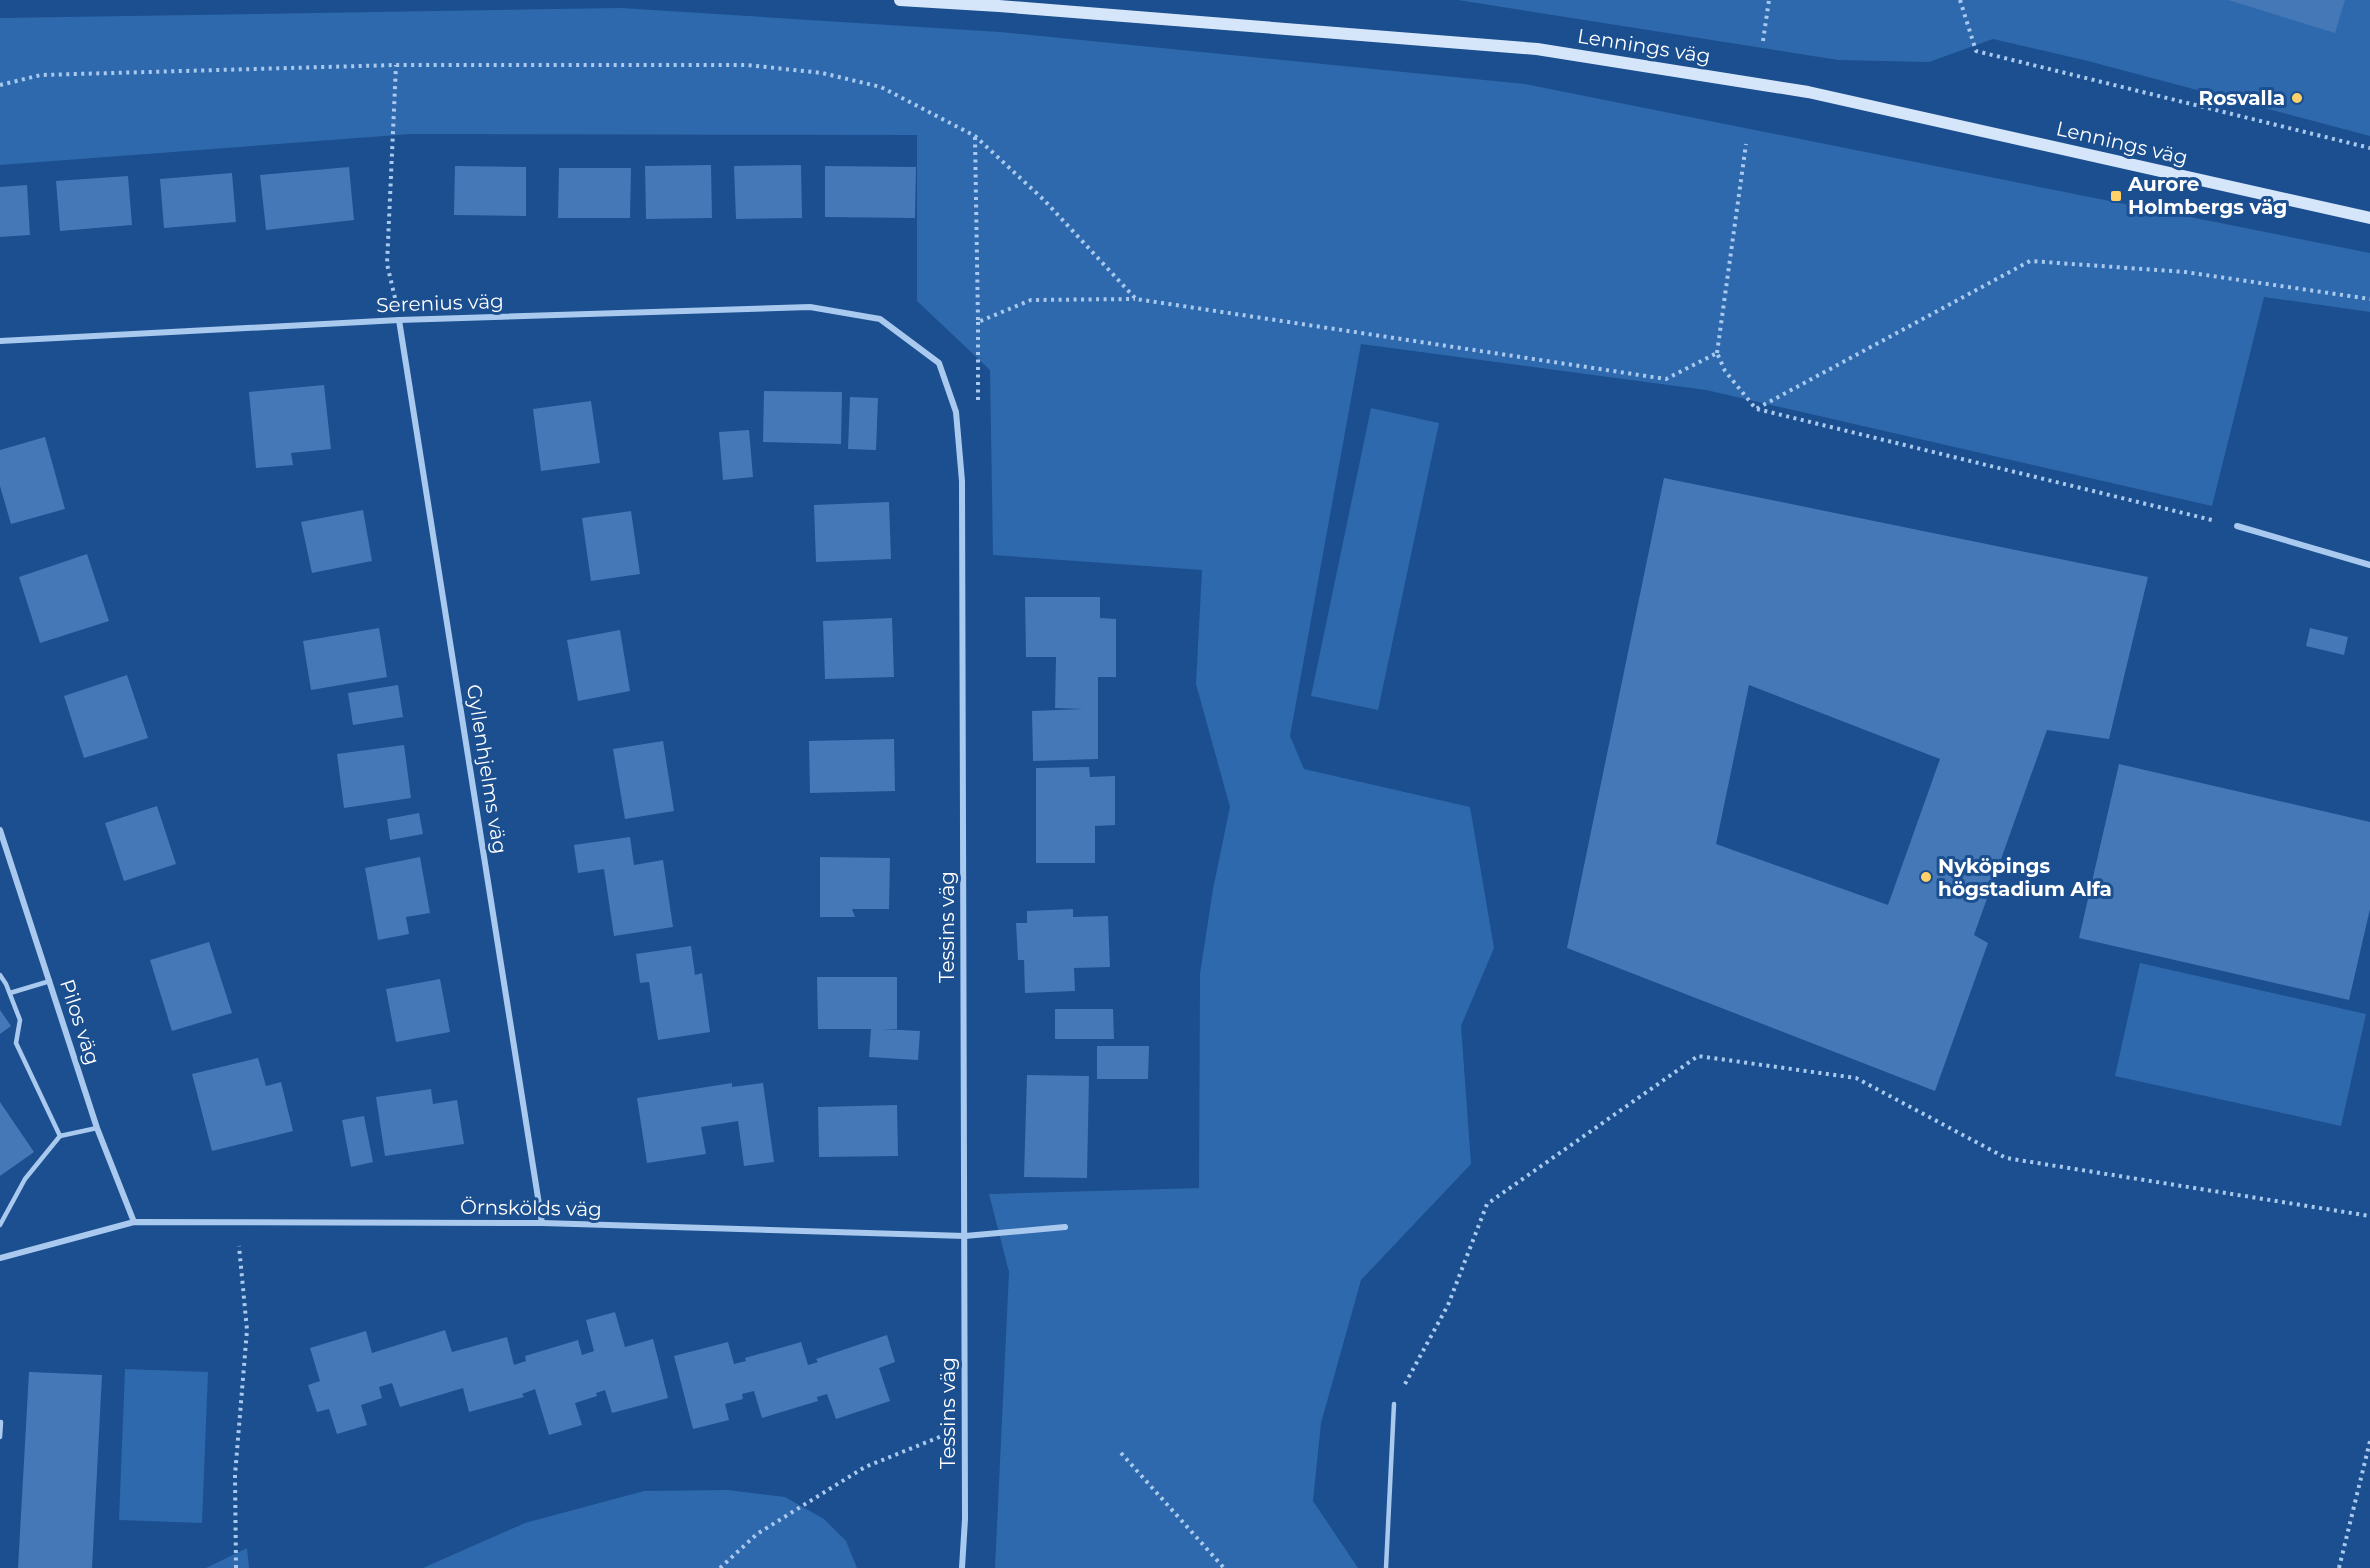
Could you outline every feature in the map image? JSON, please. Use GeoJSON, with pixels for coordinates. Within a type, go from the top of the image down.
{"type":"FeatureCollection","features":[{"type":"Feature","properties":{"kind":"main road","name":"Lennings väg"},"geometry":{"type":"LineString","coordinates":[[900,0],[1537,49],[1808,93],[2370,218]]}},
{"type":"Feature","properties":{"kind":"street","name":"Serenius väg"},"geometry":{"type":"LineString","coordinates":[[0,341],[399,321],[810,307],[880,319]]}},
{"type":"Feature","properties":{"kind":"street","name":"Tessins väg"},"geometry":{"type":"LineString","coordinates":[[880,319],[939,363],[956,412],[962,481],[965,1236],[965,1519],[962,1568]]}},
{"type":"Feature","properties":{"kind":"street","name":"Gyllenhjelms väg"},"geometry":{"type":"LineString","coordinates":[[399,321],[542,1223]]}},
{"type":"Feature","properties":{"kind":"street"},"geometry":{"type":"LineString","coordinates":[[2237,526],[2370,565]]}},
{"type":"Feature","properties":{"kind":"street","name":"Pilos väg"},"geometry":{"type":"LineString","coordinates":[[0,830],[97,1128],[134,1222]]}},
{"type":"Feature","properties":{"kind":"street","name":"Örnskölds väg"},"geometry":{"type":"LineString","coordinates":[[0,1258],[134,1222],[542,1223],[965,1236],[1065,1227]]}},
{"type":"Feature","properties":{"kind":"lane"},"geometry":{"type":"LineString","coordinates":[[0,975],[10,993],[20,1020],[16,1043],[60,1136]]}},
{"type":"Feature","properties":{"kind":"lane"},"geometry":{"type":"LineString","coordinates":[[10,993],[50,981]]}},
{"type":"Feature","properties":{"kind":"lane"},"geometry":{"type":"LineString","coordinates":[[0,1225],[25,1179],[60,1136],[97,1128]]}},
{"type":"Feature","properties":{"kind":"lane"},"geometry":{"type":"LineString","coordinates":[[1386,1568],[1394,1404]]}},
{"type":"Feature","properties":{"kind":"lane"},"geometry":{"type":"LineString","coordinates":[[0,1437],[1,1422]]}},
{"type":"Feature","properties":{"kind":"path"},"geometry":{"type":"LineString","coordinates":[[1764,41],[1769,0]]}},
{"type":"Feature","properties":{"kind":"path"},"geometry":{"type":"LineString","coordinates":[[1960,0],[1976,51],[2370,148]]}},
{"type":"Feature","properties":{"kind":"path"},"geometry":{"type":"LineString","coordinates":[[0,85],[41,75],[396,65],[747,65],[822,73],[881,87],[975,136],[1044,200],[1136,299]]}},
{"type":"Feature","properties":{"kind":"path"},"geometry":{"type":"LineString","coordinates":[[396,65],[387,264],[399,321]]}},
{"type":"Feature","properties":{"kind":"path"},"geometry":{"type":"LineString","coordinates":[[975,136],[978,322],[1031,300],[1136,299],[1666,379],[1717,353]]}},
{"type":"Feature","properties":{"kind":"path"},"geometry":{"type":"LineString","coordinates":[[1746,144],[1717,353],[1725,371],[1756,409],[2237,526]]}},
{"type":"Feature","properties":{"kind":"path"},"geometry":{"type":"LineString","coordinates":[[1756,409],[2030,261],[2185,272],[2370,299]]}},
{"type":"Feature","properties":{"kind":"path"},"geometry":{"type":"LineString","coordinates":[[1394,1404],[1448,1305],[1487,1204],[1698,1056],[1856,1078],[2006,1158],[2370,1216]]}},
{"type":"Feature","properties":{"kind":"path"},"geometry":{"type":"LineString","coordinates":[[236,1568],[235,1475],[247,1330],[237,1223]]}},
{"type":"Feature","properties":{"kind":"path"},"geometry":{"type":"LineString","coordinates":[[720,1568],[757,1534],[865,1467],[965,1426]]}},
{"type":"Feature","properties":{"kind":"path"},"geometry":{"type":"LineString","coordinates":[[2339,1568],[2370,1441]]}},
{"type":"Feature","properties":{"kind":"path"},"geometry":{"type":"LineString","coordinates":[[1121,1453],[1224,1568]]}},
{"type":"Feature","properties":{"kind":"shaded area"},"geometry":{"type":"Polygon","coordinates":[[[1458,0],[2370,0],[2370,136],[2088,61],[1993,39],[1929,62],[1838,60],[1458,0]]]}},
{"type":"Feature","properties":{"kind":"shaded area"},"geometry":{"type":"Polygon","coordinates":[[[621,8],[1000,32],[1525,84],[2370,253],[2370,312],[2264,297],[2212,506],[1706,390],[1361,344],[1290,736],[1304,769],[1470,807],[1494,948],[1461,1026],[1471,1164],[1361,1280],[1321,1423],[1313,1501],[1358,1568],[995,1568],[1009,1272],[989,1194],[1199,1188],[1200,974],[1213,889],[1230,807],[1196,684],[1202,570],[993,555],[990,370],[917,301],[917,135],[411,134],[0,165],[0,18],[621,8]]]}},
{"type":"Feature","properties":{"kind":"shaded area"},"geometry":{"type":"Polygon","coordinates":[[[1371,408],[1439,423],[1378,710],[1311,696],[1371,408]]]}},
{"type":"Feature","properties":{"kind":"shaded area"},"geometry":{"type":"Polygon","coordinates":[[[2140,963],[2366,1014],[2341,1126],[2115,1076],[2140,963]]]}},
{"type":"Feature","properties":{"kind":"shaded area"},"geometry":{"type":"Polygon","coordinates":[[[125,1369],[208,1372],[202,1523],[119,1520],[125,1369]]]}},
{"type":"Feature","properties":{"kind":"shaded area"},"geometry":{"type":"Polygon","coordinates":[[[728,1490],[785,1497],[824,1519],[846,1541],[857,1568],[423,1568],[525,1523],[644,1491],[728,1490]]]}},
{"type":"Feature","properties":{"kind":"shaded area"},"geometry":{"type":"Polygon","coordinates":[[[247,1548],[249,1568],[206,1568],[247,1548]]]}},
{"type":"Feature","properties":{"kind":"building"},"geometry":{"type":"Polygon","coordinates":[[[2228,0],[2345,0],[2335,33],[2228,0]]]}},
{"type":"Feature","properties":{"kind":"building"},"geometry":{"type":"Polygon","coordinates":[[[711,165],[712,218],[646,219],[645,166],[711,165]]]}},
{"type":"Feature","properties":{"kind":"building"},"geometry":{"type":"Polygon","coordinates":[[[801,165],[802,218],[736,219],[734,166],[801,165]]]}},
{"type":"Feature","properties":{"kind":"building"},"geometry":{"type":"Polygon","coordinates":[[[455,166],[526,167],[526,216],[454,215],[455,166]]]}},
{"type":"Feature","properties":{"kind":"building"},"geometry":{"type":"Polygon","coordinates":[[[825,166],[916,167],[915,218],[825,217],[825,166]]]}},
{"type":"Feature","properties":{"kind":"building"},"geometry":{"type":"Polygon","coordinates":[[[349,167],[354,220],[266,230],[260,175],[349,167]]]}},
{"type":"Feature","properties":{"kind":"building"},"geometry":{"type":"Polygon","coordinates":[[[559,168],[631,168],[630,218],[558,218],[559,168]]]}},
{"type":"Feature","properties":{"kind":"building"},"geometry":{"type":"Polygon","coordinates":[[[232,173],[236,222],[164,228],[160,179],[232,173]]]}},
{"type":"Feature","properties":{"kind":"building"},"geometry":{"type":"Polygon","coordinates":[[[128,176],[132,225],[60,231],[56,181],[128,176]]]}},
{"type":"Feature","properties":{"kind":"building"},"geometry":{"type":"Polygon","coordinates":[[[27,185],[30,235],[0,237],[0,187],[27,185]]]}},
{"type":"Feature","properties":{"kind":"building"},"geometry":{"type":"Polygon","coordinates":[[[324,385],[331,449],[291,453],[293,465],[256,468],[249,392],[324,385]]]}},
{"type":"Feature","properties":{"kind":"building"},"geometry":{"type":"Polygon","coordinates":[[[764,391],[842,392],[841,444],[763,442],[764,391]]]}},
{"type":"Feature","properties":{"kind":"building"},"geometry":{"type":"Polygon","coordinates":[[[850,397],[878,398],[876,450],[848,449],[850,397]]]}},
{"type":"Feature","properties":{"kind":"building"},"geometry":{"type":"Polygon","coordinates":[[[591,401],[600,463],[541,471],[533,409],[591,401]]]}},
{"type":"Feature","properties":{"kind":"building"},"geometry":{"type":"Polygon","coordinates":[[[749,430],[753,477],[723,480],[719,432],[749,430]]]}},
{"type":"Feature","properties":{"kind":"building"},"geometry":{"type":"Polygon","coordinates":[[[45,437],[65,509],[11,524],[0,486],[0,450],[45,437]]]}},
{"type":"Feature","properties":{"kind":"building"},"geometry":{"type":"Polygon","coordinates":[[[1664,478],[2148,577],[2109,739],[2047,730],[1974,935],[1988,943],[1935,1091],[1567,948],[1664,478]],[[1749,685],[1716,844],[1888,905],[1940,759],[1749,685]]]}},
{"type":"Feature","properties":{"kind":"building"},"geometry":{"type":"Polygon","coordinates":[[[889,502],[891,559],[816,562],[814,505],[889,502]]]}},
{"type":"Feature","properties":{"kind":"building"},"geometry":{"type":"Polygon","coordinates":[[[363,510],[372,561],[312,573],[301,522],[363,510]]]}},
{"type":"Feature","properties":{"kind":"building"},"geometry":{"type":"Polygon","coordinates":[[[631,511],[640,574],[591,581],[582,518],[631,511]]]}},
{"type":"Feature","properties":{"kind":"building"},"geometry":{"type":"Polygon","coordinates":[[[87,554],[109,621],[40,643],[19,577],[87,554]]]}},
{"type":"Feature","properties":{"kind":"building"},"geometry":{"type":"Polygon","coordinates":[[[1025,597],[1100,597],[1100,618],[1116,619],[1116,677],[1098,677],[1098,759],[1033,761],[1032,711],[1083,709],[1055,708],[1056,657],[1026,657],[1025,597]]]}},
{"type":"Feature","properties":{"kind":"building"},"geometry":{"type":"Polygon","coordinates":[[[892,618],[894,677],[825,679],[823,621],[892,618]]]}},
{"type":"Feature","properties":{"kind":"building"},"geometry":{"type":"Polygon","coordinates":[[[379,628],[387,677],[311,690],[303,641],[379,628]]]}},
{"type":"Feature","properties":{"kind":"building"},"geometry":{"type":"Polygon","coordinates":[[[2310,628],[2348,637],[2344,655],[2306,646],[2310,628]]]}},
{"type":"Feature","properties":{"kind":"building"},"geometry":{"type":"Polygon","coordinates":[[[620,630],[630,691],[578,701],[567,640],[620,630]]]}},
{"type":"Feature","properties":{"kind":"building"},"geometry":{"type":"Polygon","coordinates":[[[127,675],[148,738],[84,758],[64,696],[127,675]]]}},
{"type":"Feature","properties":{"kind":"building"},"geometry":{"type":"Polygon","coordinates":[[[398,685],[403,717],[353,725],[348,693],[398,685]]]}},
{"type":"Feature","properties":{"kind":"building"},"geometry":{"type":"Polygon","coordinates":[[[894,739],[895,791],[810,793],[809,741],[894,739]]]}},
{"type":"Feature","properties":{"kind":"building"},"geometry":{"type":"Polygon","coordinates":[[[663,741],[674,811],[625,819],[613,749],[663,741]]]}},
{"type":"Feature","properties":{"kind":"building"},"geometry":{"type":"Polygon","coordinates":[[[404,745],[411,798],[344,808],[337,754],[404,745]]]}},
{"type":"Feature","properties":{"kind":"building"},"geometry":{"type":"Polygon","coordinates":[[[2119,764],[2370,822],[2370,909],[2349,1000],[2079,938],[2119,764]]]}},
{"type":"Feature","properties":{"kind":"building"},"geometry":{"type":"Polygon","coordinates":[[[1089,767],[1090,777],[1115,776],[1115,825],[1095,826],[1095,863],[1036,863],[1036,768],[1089,767]]]}},
{"type":"Feature","properties":{"kind":"building"},"geometry":{"type":"Polygon","coordinates":[[[157,806],[176,864],[124,881],[105,823],[157,806]]]}},
{"type":"Feature","properties":{"kind":"building"},"geometry":{"type":"Polygon","coordinates":[[[419,813],[423,834],[390,840],[387,819],[419,813]]]}},
{"type":"Feature","properties":{"kind":"building"},"geometry":{"type":"Polygon","coordinates":[[[630,837],[634,865],[663,860],[673,927],[614,936],[604,869],[578,873],[574,845],[630,837]]]}},
{"type":"Feature","properties":{"kind":"building"},"geometry":{"type":"Polygon","coordinates":[[[420,857],[430,913],[406,917],[409,934],[378,940],[365,868],[420,857]]]}},
{"type":"Feature","properties":{"kind":"building"},"geometry":{"type":"Polygon","coordinates":[[[820,857],[890,858],[889,909],[852,909],[855,917],[820,917],[820,857]]]}},
{"type":"Feature","properties":{"kind":"building"},"geometry":{"type":"Polygon","coordinates":[[[1073,909],[1073,917],[1108,916],[1110,967],[1074,968],[1075,991],[1025,993],[1024,960],[1018,960],[1016,923],[1027,923],[1027,911],[1073,909]]]}},
{"type":"Feature","properties":{"kind":"building"},"geometry":{"type":"Polygon","coordinates":[[[209,942],[232,1013],[172,1031],[150,960],[209,942]]]}},
{"type":"Feature","properties":{"kind":"building"},"geometry":{"type":"Polygon","coordinates":[[[691,946],[695,975],[702,973],[710,1032],[658,1040],[649,982],[640,983],[636,954],[691,946]]]}},
{"type":"Feature","properties":{"kind":"building"},"geometry":{"type":"Polygon","coordinates":[[[817,977],[897,977],[897,1029],[882,1029],[920,1031],[918,1060],[869,1057],[871,1029],[818,1029],[817,977]]]}},
{"type":"Feature","properties":{"kind":"building"},"geometry":{"type":"Polygon","coordinates":[[[440,979],[450,1032],[396,1042],[386,989],[440,979]]]}},
{"type":"Feature","properties":{"kind":"building"},"geometry":{"type":"Polygon","coordinates":[[[1055,1009],[1113,1009],[1114,1039],[1055,1039],[1055,1009]]]}},
{"type":"Feature","properties":{"kind":"building"},"geometry":{"type":"Polygon","coordinates":[[[0,1010],[11,1026],[0,1034],[0,1010]]]}},
{"type":"Feature","properties":{"kind":"building"},"geometry":{"type":"Polygon","coordinates":[[[1097,1046],[1149,1046],[1148,1079],[1097,1079],[1097,1046]]]}},
{"type":"Feature","properties":{"kind":"building"},"geometry":{"type":"Polygon","coordinates":[[[258,1058],[266,1086],[281,1082],[293,1131],[212,1151],[192,1074],[258,1058]]]}},
{"type":"Feature","properties":{"kind":"building"},"geometry":{"type":"Polygon","coordinates":[[[1027,1075],[1089,1076],[1087,1178],[1024,1177],[1027,1075]]]}},
{"type":"Feature","properties":{"kind":"building"},"geometry":{"type":"Polygon","coordinates":[[[732,1083],[732,1087],[763,1083],[774,1162],[744,1166],[738,1121],[701,1127],[706,1154],[647,1163],[637,1098],[732,1083]]]}},
{"type":"Feature","properties":{"kind":"building"},"geometry":{"type":"Polygon","coordinates":[[[431,1089],[433,1104],[457,1100],[464,1144],[385,1156],[376,1097],[431,1089]]]}},
{"type":"Feature","properties":{"kind":"building"},"geometry":{"type":"Polygon","coordinates":[[[0,1102],[34,1152],[0,1176],[0,1102]]]}},
{"type":"Feature","properties":{"kind":"building"},"geometry":{"type":"Polygon","coordinates":[[[897,1105],[898,1156],[819,1157],[818,1107],[897,1105]]]}},
{"type":"Feature","properties":{"kind":"building"},"geometry":{"type":"Polygon","coordinates":[[[364,1116],[373,1162],[351,1167],[342,1120],[364,1116]]]}},
{"type":"Feature","properties":{"kind":"building"},"geometry":{"type":"Polygon","coordinates":[[[615,1312],[625,1347],[653,1339],[668,1398],[612,1413],[605,1390],[596,1393],[597,1396],[575,1403],[582,1425],[549,1435],[535,1389],[522,1394],[524,1397],[469,1412],[463,1388],[400,1407],[392,1383],[379,1387],[382,1398],[361,1405],[367,1425],[337,1434],[329,1409],[317,1412],[308,1385],[320,1381],[310,1348],[366,1331],[372,1353],[445,1330],[452,1352],[507,1337],[514,1365],[526,1361],[525,1356],[578,1340],[582,1355],[594,1351],[586,1320],[615,1312]]]}},
{"type":"Feature","properties":{"kind":"building"},"geometry":{"type":"Polygon","coordinates":[[[887,1335],[895,1362],[879,1368],[890,1401],[836,1419],[827,1394],[817,1397],[818,1401],[762,1418],[754,1391],[742,1394],[743,1399],[725,1404],[729,1420],[693,1429],[674,1356],[728,1342],[734,1364],[746,1361],[745,1358],[801,1342],[808,1365],[818,1362],[816,1359],[887,1335]]]}},
{"type":"Feature","properties":{"kind":"building"},"geometry":{"type":"Polygon","coordinates":[[[29,1372],[102,1375],[92,1568],[18,1568],[29,1372]]]}},
{"type":"Feature","properties":{"kind":"place","name":"Rosvalla"},"geometry":{"type":"Point","coordinates":[2297,98]}},
{"type":"Feature","properties":{"kind":"place","name":"Aurore Holmbergs väg"},"geometry":{"type":"Point","coordinates":[2116,196]}},
{"type":"Feature","properties":{"kind":"place","name":"Nyköpings högstadium Alfa"},"geometry":{"type":"Point","coordinates":[1926,877]}}]}
